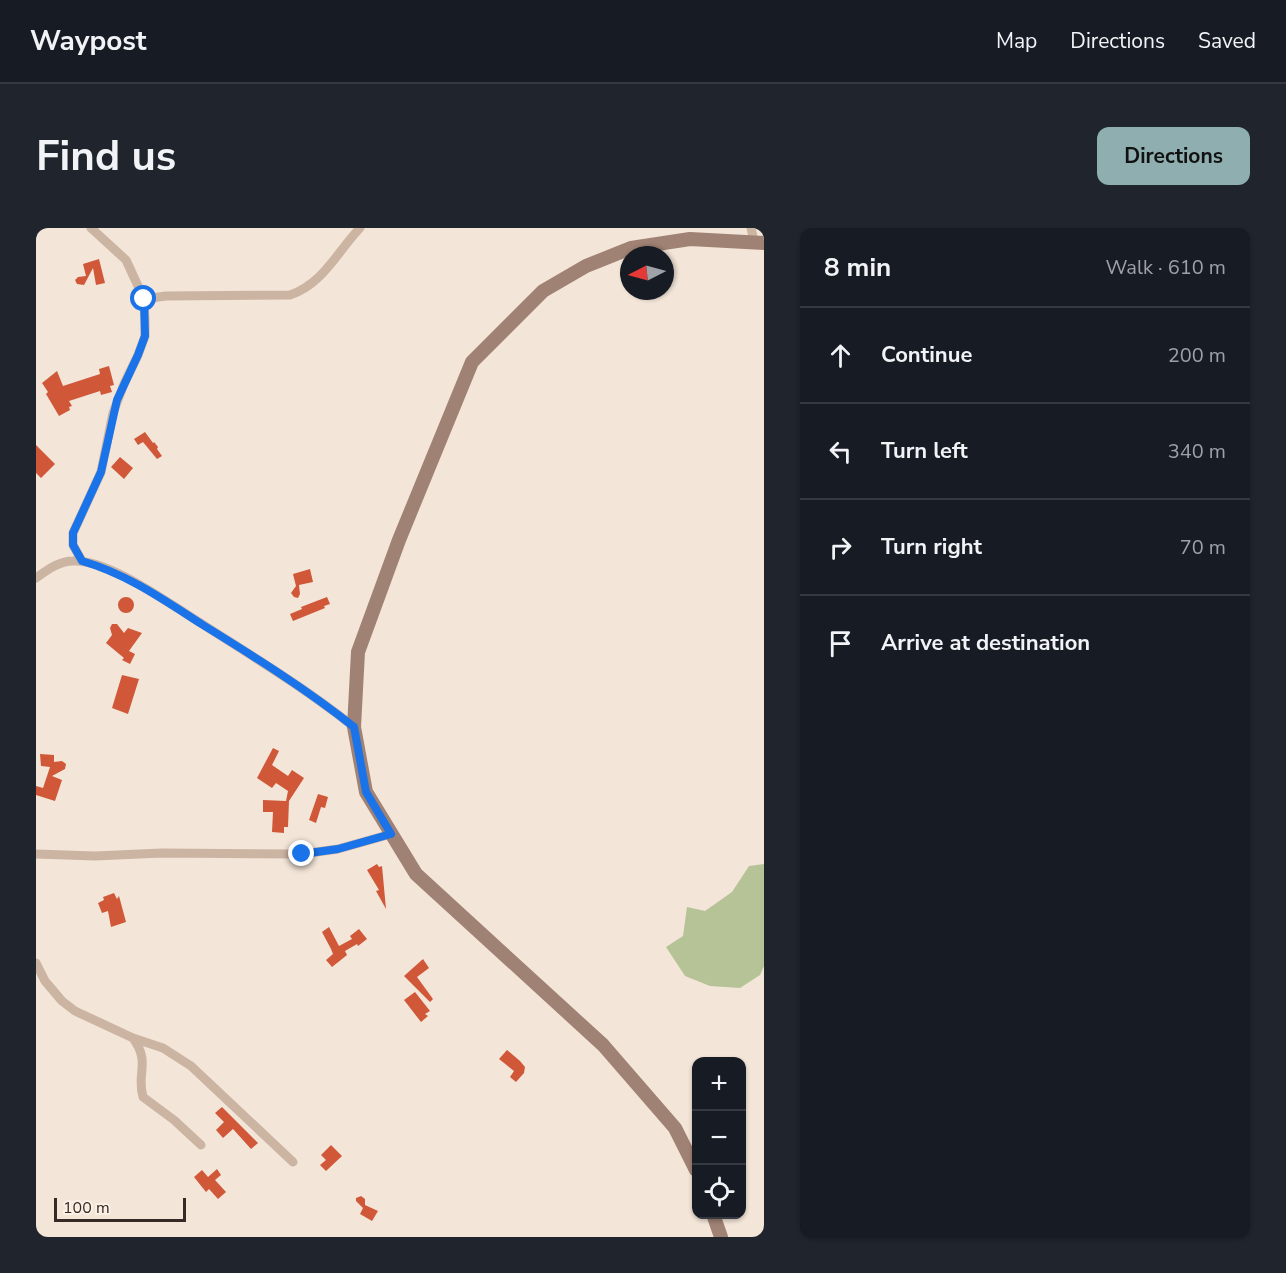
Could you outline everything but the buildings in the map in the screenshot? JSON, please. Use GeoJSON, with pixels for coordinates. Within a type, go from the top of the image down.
{"type":"FeatureCollection","features":[{"type":"Feature","properties":{"kind":"main road"},"geometry":{"type":"LineString","coordinates":[[694,1165],[675,1128],[603,1045],[416,874],[366,792],[354,727],[358,652],[399,540],[472,362],[543,291],[586,266],[631,248],[660,243],[690,239],[756,237]]}},
{"type":"Feature","properties":{"kind":"main road"},"geometry":{"type":"LineString","coordinates":[[714,1219],[721,1237]]}},
{"type":"Feature","properties":{"kind":"street"},"geometry":{"type":"LineString","coordinates":[[82,561],[73,545],[73,533],[101,472],[117,400],[145,336],[144,299],[126,260],[92,228]]}},
{"type":"Feature","properties":{"kind":"street"},"geometry":{"type":"LineString","coordinates":[[144,299],[166,296],[290,295],[302,291],[313,283],[333,263],[360,228]]}},
{"type":"Feature","properties":{"kind":"street"},"geometry":{"type":"LineString","coordinates":[[36,578],[56,564],[72,560],[106,568],[134,582],[285,676],[354,727]]}},
{"type":"Feature","properties":{"kind":"street"},"geometry":{"type":"LineString","coordinates":[[36,854],[96,856],[162,853],[302,854],[338,849],[391,834]]}},
{"type":"Feature","properties":{"kind":"street"},"geometry":{"type":"LineString","coordinates":[[36,963],[45,981],[62,1001],[75,1011],[133,1038],[163,1048],[191,1066],[293,1162]]}},
{"type":"Feature","properties":{"kind":"street"},"geometry":{"type":"LineString","coordinates":[[133,1038],[143,1057],[141,1083],[143,1097],[174,1120],[201,1145]]}},
{"type":"Feature","properties":{"kind":"green space"},"geometry":{"type":"Polygon","coordinates":[[[764,864],[764,966],[760,975],[740,988],[710,986],[685,976],[666,947],[683,936],[687,907],[705,911],[732,892],[749,866],[764,864]]]}},
{"type":"Feature","properties":{"kind":"route"},"geometry":{"type":"LineString","coordinates":[[144,299],[145,336],[117,400],[101,472],[73,533],[73,545],[82,561],[106,568],[134,582],[277,671],[319,699],[354,727],[366,792],[391,834],[338,849],[302,854]]}}]}
